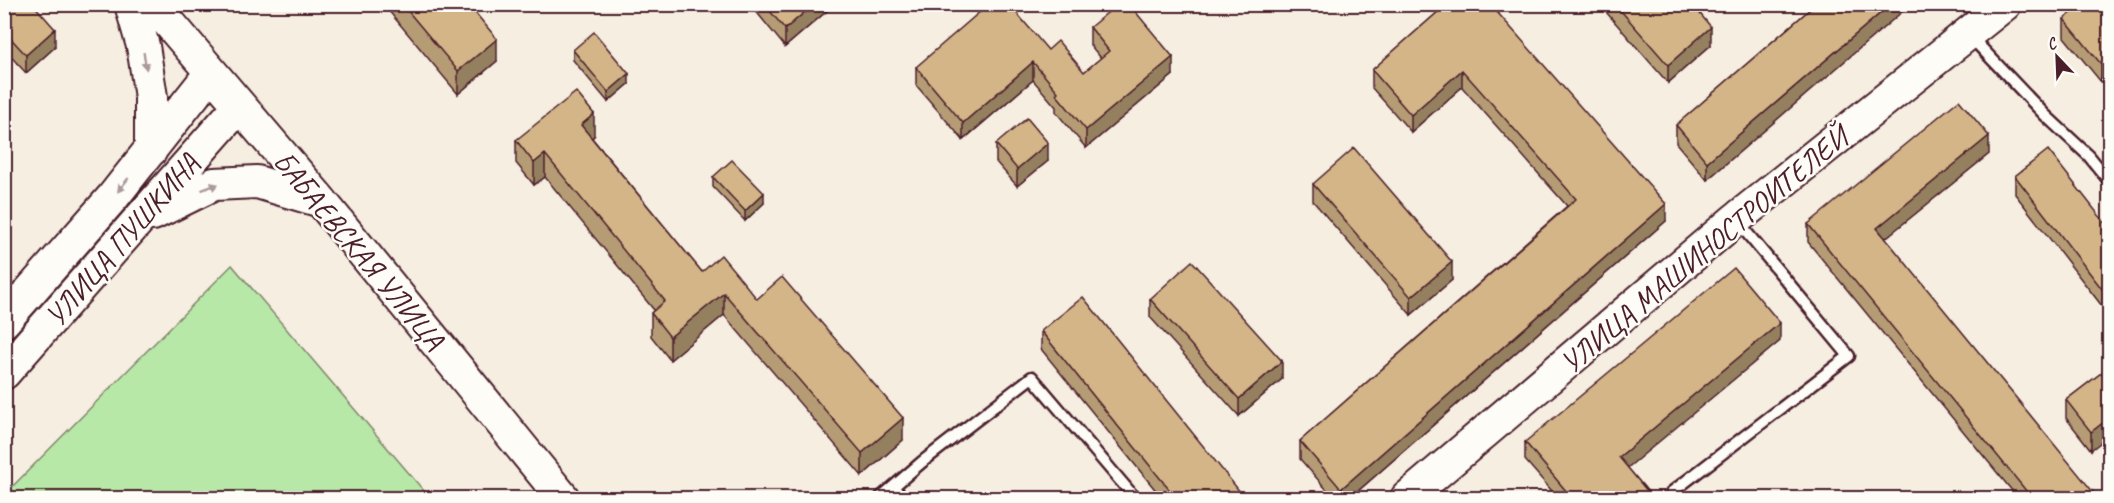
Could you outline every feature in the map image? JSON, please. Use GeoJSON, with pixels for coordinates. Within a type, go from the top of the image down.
{"type":"FeatureCollection","features":[{"type":"Feature","properties":{"kind":"main road"},"geometry":{"type":"LineString","coordinates":[[131,4],[143,46],[151,97],[151,150]]}},
{"type":"Feature","properties":{"kind":"main road","name":"БАБАЕВСКАЯ УЛИЦА"},"geometry":{"type":"LineString","coordinates":[[153,4],[321,201],[563,498]]}},
{"type":"Feature","properties":{"kind":"main road","name":"УЛИЦА МАШИНОСТРОИТЕЛЕЙ"},"geometry":{"type":"LineString","coordinates":[[1407,498],[1736,219],[2005,4]]}},
{"type":"Feature","properties":{"kind":"main road","name":"УЛИЦА ПУШКИНА"},"geometry":{"type":"LineString","coordinates":[[4,321],[113,197],[211,73]]}},
{"type":"Feature","properties":{"kind":"main road","name":"УЛИЦА ПУШКИНА"},"geometry":{"type":"LineString","coordinates":[[4,373],[239,106]]}},
{"type":"Feature","properties":{"kind":"main road"},"geometry":{"type":"LineString","coordinates":[[138,222],[214,184],[256,182],[321,201]]}},
{"type":"Feature","properties":{"kind":"lane"},"geometry":{"type":"LineString","coordinates":[[1969,35],[2045,115],[2089,156],[2109,182]]}},
{"type":"Feature","properties":{"kind":"lane"},"geometry":{"type":"LineString","coordinates":[[1678,498],[1672,492],[1849,356],[1736,219]]}},
{"type":"Feature","properties":{"kind":"lane"},"geometry":{"type":"LineString","coordinates":[[880,498],[922,462],[1032,377],[1135,498]]}},
{"type":"Feature","properties":{"kind":"lane"},"geometry":{"type":"LineString","coordinates":[[894,488],[903,498]]}},
{"type":"Feature","properties":{"kind":"green space"},"geometry":{"type":"Polygon","coordinates":[[[232,265],[430,498],[5,498],[5,494],[232,265]]]}},
{"type":"Feature","properties":{"kind":"building"},"geometry":{"type":"Polygon","coordinates":[[[4,4],[33,4],[55,29],[26,55],[4,31],[4,4]]]}},
{"type":"Feature","properties":{"kind":"building"},"geometry":{"type":"Polygon","coordinates":[[[402,4],[468,4],[497,39],[458,71],[402,4]]]}},
{"type":"Feature","properties":{"kind":"building"},"geometry":{"type":"Polygon","coordinates":[[[764,4],[814,4],[785,29],[764,4]]]}},
{"type":"Feature","properties":{"kind":"building"},"geometry":{"type":"Polygon","coordinates":[[[989,4],[1009,4],[1048,50],[1058,41],[1084,72],[1109,51],[1090,27],[1118,4],[1129,4],[1173,57],[1086,130],[1033,62],[963,123],[916,67],[989,4]]]}},
{"type":"Feature","properties":{"kind":"building"},"geometry":{"type":"Polygon","coordinates":[[[1447,4],[1490,4],[1666,204],[1341,489],[1300,441],[1576,199],[1462,70],[1411,115],[1372,70],[1447,4]]]}},
{"type":"Feature","properties":{"kind":"building"},"geometry":{"type":"Polygon","coordinates":[[[1615,4],[1692,4],[1711,27],[1668,65],[1615,4]]]}},
{"type":"Feature","properties":{"kind":"building"},"geometry":{"type":"Polygon","coordinates":[[[1816,4],[1891,4],[1707,162],[1676,125],[1816,4]]]}},
{"type":"Feature","properties":{"kind":"building"},"geometry":{"type":"Polygon","coordinates":[[[2083,4],[2109,4],[2109,57],[2101,64],[2064,19],[2083,4]]]}},
{"type":"Feature","properties":{"kind":"building"},"geometry":{"type":"Polygon","coordinates":[[[594,32],[629,74],[608,92],[573,50],[594,32]]]}},
{"type":"Feature","properties":{"kind":"building"},"geometry":{"type":"Polygon","coordinates":[[[576,92],[594,114],[581,125],[702,272],[721,255],[757,299],[782,277],[903,418],[862,453],[724,293],[670,337],[651,313],[665,301],[545,154],[534,163],[516,140],[576,92]]]}},
{"type":"Feature","properties":{"kind":"building"},"geometry":{"type":"Polygon","coordinates":[[[1959,100],[1989,136],[1877,228],[2094,493],[2087,498],[2032,498],[1808,224],[1959,100]]]}},
{"type":"Feature","properties":{"kind":"building"},"geometry":{"type":"Polygon","coordinates":[[[1027,118],[1048,143],[1017,169],[996,144],[1027,118]]]}},
{"type":"Feature","properties":{"kind":"building"},"geometry":{"type":"Polygon","coordinates":[[[1354,148],[1452,262],[1411,297],[1313,184],[1354,148]]]}},
{"type":"Feature","properties":{"kind":"building"},"geometry":{"type":"Polygon","coordinates":[[[2048,150],[2109,228],[2109,298],[2015,176],[2048,150]]]}},
{"type":"Feature","properties":{"kind":"building"},"geometry":{"type":"Polygon","coordinates":[[[732,160],[764,193],[745,211],[713,177],[732,160]]]}},
{"type":"Feature","properties":{"kind":"building"},"geometry":{"type":"Polygon","coordinates":[[[1192,261],[1282,361],[1239,399],[1150,299],[1192,261]]]}},
{"type":"Feature","properties":{"kind":"building"},"geometry":{"type":"Polygon","coordinates":[[[1734,268],[1780,323],[1619,457],[1653,498],[1572,498],[1525,442],[1734,268]]]}},
{"type":"Feature","properties":{"kind":"building"},"geometry":{"type":"Polygon","coordinates":[[[1083,297],[1245,498],[1176,498],[1041,331],[1083,297]]]}},
{"type":"Feature","properties":{"kind":"building"},"geometry":{"type":"Polygon","coordinates":[[[2109,367],[2109,418],[2091,432],[2066,400],[2109,367]]]}}]}
